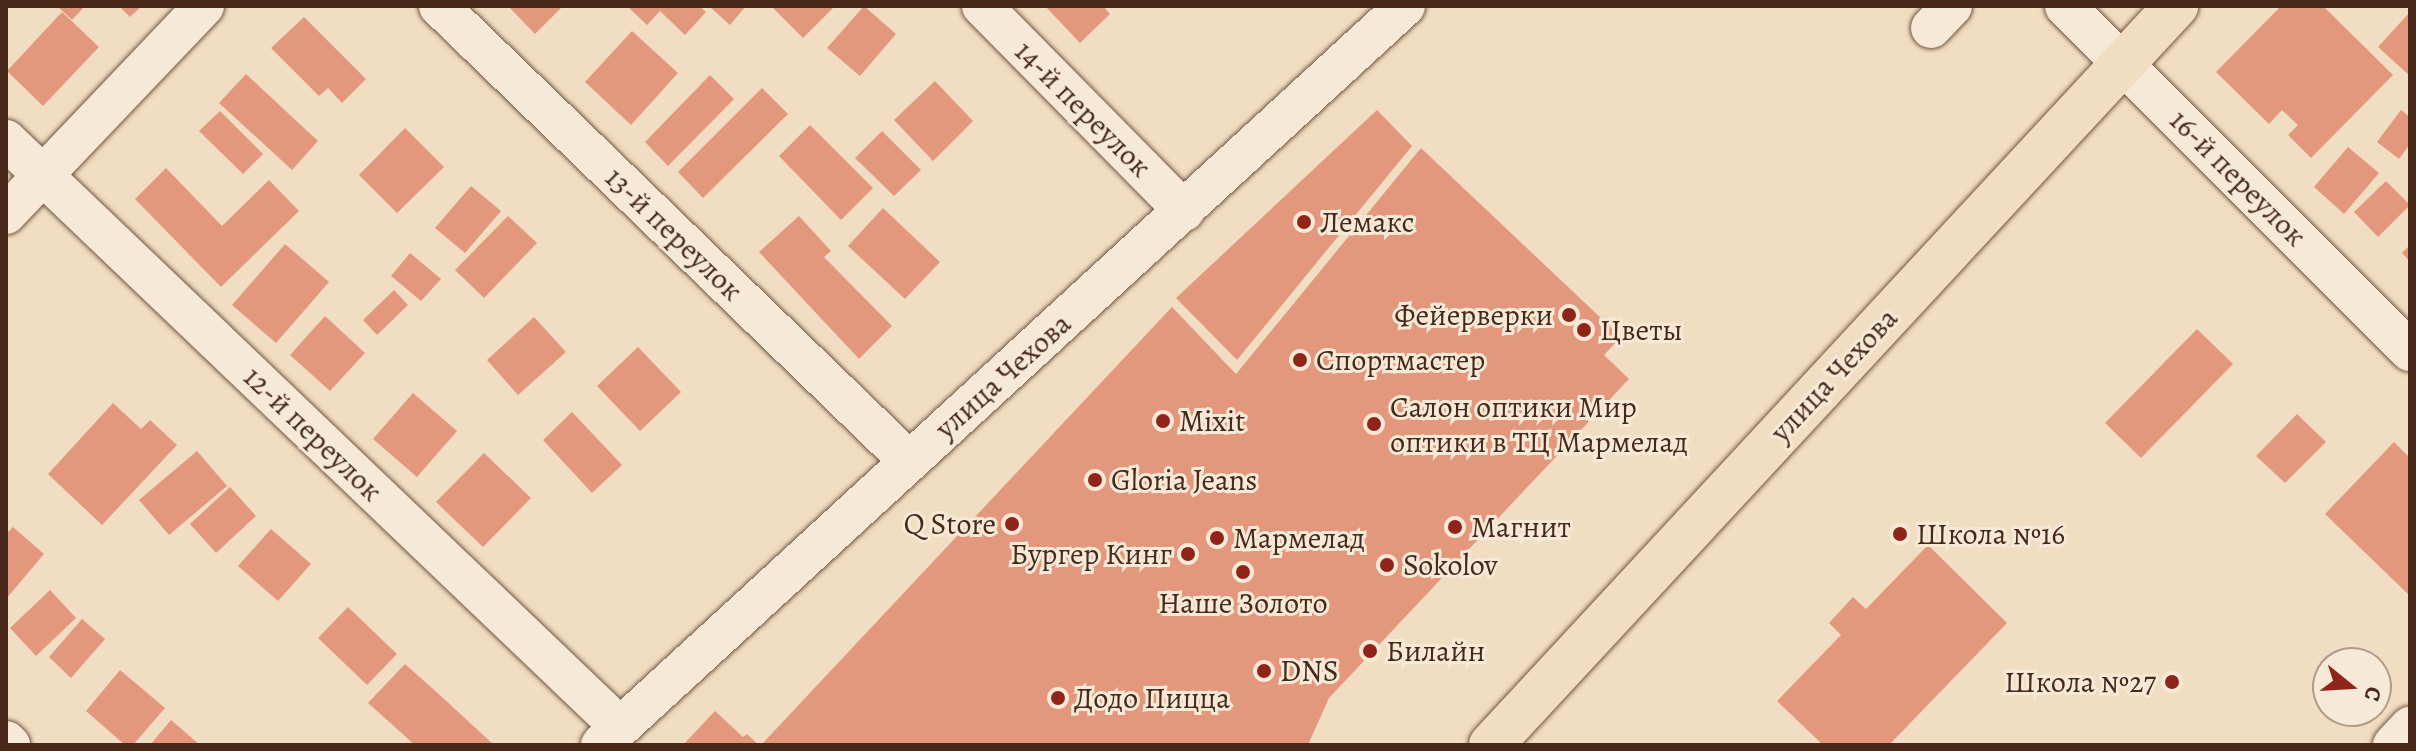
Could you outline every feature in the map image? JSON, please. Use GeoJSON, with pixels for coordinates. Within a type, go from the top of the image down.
{"type":"FeatureCollection","features":[{"type":"Feature","properties":{"kind":"main road","name":"улица Чехова"},"geometry":{"type":"LineString","coordinates":[[1491,745],[2176,6]]}},
{"type":"Feature","properties":{"kind":"street"},"geometry":{"type":"LineString","coordinates":[[6,214],[204,6]]}},
{"type":"Feature","properties":{"kind":"street","name":"13-й переулок"},"geometry":{"type":"LineString","coordinates":[[439,6],[909,461]]}},
{"type":"Feature","properties":{"kind":"street","name":"14-й переулок"},"geometry":{"type":"LineString","coordinates":[[982,6],[1184,211]]}},
{"type":"Feature","properties":{"kind":"street","name":"улица Чехова"},"geometry":{"type":"LineString","coordinates":[[610,736],[1405,6]]}},
{"type":"Feature","properties":{"kind":"street","name":"16-й переулок"},"geometry":{"type":"LineString","coordinates":[[2065,6],[2410,351]]}},
{"type":"Feature","properties":{"kind":"street","name":"12-й переулок"},"geometry":{"type":"LineString","coordinates":[[6,140],[610,736]]}},
{"type":"Feature","properties":{"kind":"street"},"geometry":{"type":"LineString","coordinates":[[2393,745],[2410,727]]}},
{"type":"Feature","properties":{"kind":"building"},"geometry":{"type":"Polygon","coordinates":[[[57,6],[85,6],[72,20],[57,6]]]}},
{"type":"Feature","properties":{"kind":"building"},"geometry":{"type":"Polygon","coordinates":[[[119,6],[142,6],[130,17],[119,6]]]}},
{"type":"Feature","properties":{"kind":"building"},"geometry":{"type":"Polygon","coordinates":[[[508,6],[563,6],[535,34],[508,6]]]}},
{"type":"Feature","properties":{"kind":"building"},"geometry":{"type":"Polygon","coordinates":[[[627,6],[699,6],[706,12],[685,35],[660,11],[647,25],[627,6]]]}},
{"type":"Feature","properties":{"kind":"building"},"geometry":{"type":"Polygon","coordinates":[[[709,6],[746,6],[730,25],[709,6]]]}},
{"type":"Feature","properties":{"kind":"building"},"geometry":{"type":"Polygon","coordinates":[[[771,6],[835,6],[803,38],[771,6]]]}},
{"type":"Feature","properties":{"kind":"building"},"geometry":{"type":"Polygon","coordinates":[[[864,6],[896,34],[860,76],[827,48],[864,6]]]}},
{"type":"Feature","properties":{"kind":"building"},"geometry":{"type":"Polygon","coordinates":[[[1045,6],[1103,6],[1110,14],[1080,43],[1045,6]]]}},
{"type":"Feature","properties":{"kind":"building"},"geometry":{"type":"Polygon","coordinates":[[[2281,6],[2323,6],[2393,75],[2311,158],[2288,135],[2298,125],[2282,110],[2269,124],[2216,72],[2281,6]]]}},
{"type":"Feature","properties":{"kind":"building"},"geometry":{"type":"Polygon","coordinates":[[[62,12],[99,47],[43,106],[7,71],[62,12]]]}},
{"type":"Feature","properties":{"kind":"building"},"geometry":{"type":"Polygon","coordinates":[[[2410,12],[2410,76],[2378,47],[2410,12]]]}},
{"type":"Feature","properties":{"kind":"building"},"geometry":{"type":"Polygon","coordinates":[[[304,17],[366,79],[342,103],[328,88],[319,96],[271,48],[304,17]]]}},
{"type":"Feature","properties":{"kind":"building"},"geometry":{"type":"Polygon","coordinates":[[[632,31],[678,73],[631,125],[585,82],[632,31]]]}},
{"type":"Feature","properties":{"kind":"building"},"geometry":{"type":"Polygon","coordinates":[[[246,74],[318,141],[292,170],[219,103],[246,74]]]}},
{"type":"Feature","properties":{"kind":"building"},"geometry":{"type":"Polygon","coordinates":[[[710,75],[734,99],[668,166],[645,142],[710,75]]]}},
{"type":"Feature","properties":{"kind":"building"},"geometry":{"type":"Polygon","coordinates":[[[935,81],[973,121],[933,161],[894,120],[935,81]]]}},
{"type":"Feature","properties":{"kind":"building"},"geometry":{"type":"Polygon","coordinates":[[[762,88],[788,114],[703,198],[678,172],[762,88]]]}},
{"type":"Feature","properties":{"kind":"building","name":"Лемакс"},"geometry":{"type":"Polygon","coordinates":[[[1377,110],[1412,146],[1237,360],[1176,298],[1377,110]]]}},
{"type":"Feature","properties":{"kind":"building"},"geometry":{"type":"Polygon","coordinates":[[[2401,110],[2410,117],[2410,144],[2399,159],[2377,142],[2401,110]]]}},
{"type":"Feature","properties":{"kind":"building"},"geometry":{"type":"Polygon","coordinates":[[[220,111],[263,154],[243,174],[199,131],[220,111]]]}},
{"type":"Feature","properties":{"kind":"building"},"geometry":{"type":"Polygon","coordinates":[[[810,125],[873,188],[841,220],[779,156],[810,125]]]}},
{"type":"Feature","properties":{"kind":"building"},"geometry":{"type":"Polygon","coordinates":[[[405,128],[444,167],[397,213],[359,175],[405,128]]]}},
{"type":"Feature","properties":{"kind":"building"},"geometry":{"type":"Polygon","coordinates":[[[882,131],[921,170],[894,196],[855,158],[882,131]]]}},
{"type":"Feature","properties":{"kind":"building"},"geometry":{"type":"Polygon","coordinates":[[[2348,147],[2379,173],[2344,214],[2314,187],[2348,147]]]}},
{"type":"Feature","properties":{"kind":"building","name":"Мармелад"},"geometry":{"type":"Polygon","coordinates":[[[1421,148],[1621,337],[1604,355],[1629,379],[1329,698],[1308,745],[761,745],[1172,307],[1236,374],[1421,148]]]}},
{"type":"Feature","properties":{"kind":"building"},"geometry":{"type":"Polygon","coordinates":[[[166,168],[222,226],[269,180],[299,211],[221,287],[135,199],[166,168]]]}},
{"type":"Feature","properties":{"kind":"building"},"geometry":{"type":"Polygon","coordinates":[[[2386,181],[2410,205],[2378,237],[2354,212],[2386,181]]]}},
{"type":"Feature","properties":{"kind":"building"},"geometry":{"type":"Polygon","coordinates":[[[471,186],[501,211],[465,253],[435,228],[471,186]]]}},
{"type":"Feature","properties":{"kind":"building"},"geometry":{"type":"Polygon","coordinates":[[[883,208],[940,262],[905,299],[848,246],[883,208]]]}},
{"type":"Feature","properties":{"kind":"building"},"geometry":{"type":"Polygon","coordinates":[[[508,216],[537,243],[484,298],[455,270],[508,216]]]}},
{"type":"Feature","properties":{"kind":"building"},"geometry":{"type":"Polygon","coordinates":[[[799,216],[831,251],[824,257],[892,326],[859,359],[759,252],[799,216]]]}},
{"type":"Feature","properties":{"kind":"building"},"geometry":{"type":"Polygon","coordinates":[[[285,244],[329,282],[276,343],[232,305],[285,244]]]}},
{"type":"Feature","properties":{"kind":"building"},"geometry":{"type":"Polygon","coordinates":[[[2410,245],[2410,262],[2402,253],[2410,245]]]}},
{"type":"Feature","properties":{"kind":"building"},"geometry":{"type":"Polygon","coordinates":[[[410,253],[441,279],[421,301],[391,276],[410,253]]]}},
{"type":"Feature","properties":{"kind":"building"},"geometry":{"type":"Polygon","coordinates":[[[394,290],[408,305],[377,335],[363,320],[394,290]]]}},
{"type":"Feature","properties":{"kind":"building"},"geometry":{"type":"Polygon","coordinates":[[[325,316],[365,353],[330,391],[290,355],[325,316]]]}},
{"type":"Feature","properties":{"kind":"building"},"geometry":{"type":"Polygon","coordinates":[[[534,317],[566,352],[518,395],[487,360],[534,317]]]}},
{"type":"Feature","properties":{"kind":"building"},"geometry":{"type":"Polygon","coordinates":[[[2197,329],[2233,364],[2141,458],[2105,423],[2197,329]]]}},
{"type":"Feature","properties":{"kind":"building"},"geometry":{"type":"Polygon","coordinates":[[[638,347],[681,392],[640,431],[597,386],[638,347]]]}},
{"type":"Feature","properties":{"kind":"building"},"geometry":{"type":"Polygon","coordinates":[[[413,393],[457,431],[417,477],[373,439],[413,393]]]}},
{"type":"Feature","properties":{"kind":"building"},"geometry":{"type":"Polygon","coordinates":[[[113,403],[141,429],[150,420],[177,445],[102,525],[48,474],[113,403]]]}},
{"type":"Feature","properties":{"kind":"building"},"geometry":{"type":"Polygon","coordinates":[[[572,412],[622,465],[592,493],[543,440],[572,412]]]}},
{"type":"Feature","properties":{"kind":"building"},"geometry":{"type":"Polygon","coordinates":[[[2297,414],[2326,442],[2285,483],[2256,456],[2297,414]]]}},
{"type":"Feature","properties":{"kind":"building"},"geometry":{"type":"Polygon","coordinates":[[[2394,442],[2410,458],[2410,596],[2325,514],[2394,442]]]}},
{"type":"Feature","properties":{"kind":"building"},"geometry":{"type":"Polygon","coordinates":[[[197,451],[227,486],[169,535],[139,500],[197,451]]]}},
{"type":"Feature","properties":{"kind":"building"},"geometry":{"type":"Polygon","coordinates":[[[484,453],[531,498],[483,547],[436,502],[484,453]]]}},
{"type":"Feature","properties":{"kind":"building"},"geometry":{"type":"Polygon","coordinates":[[[230,487],[256,516],[216,553],[190,524],[230,487]]]}},
{"type":"Feature","properties":{"kind":"building"},"geometry":{"type":"Polygon","coordinates":[[[13,527],[44,554],[6,599],[6,534],[13,527]]]}},
{"type":"Feature","properties":{"kind":"building"},"geometry":{"type":"Polygon","coordinates":[[[271,529],[311,564],[278,601],[238,566],[271,529]]]}},
{"type":"Feature","properties":{"kind":"building"},"geometry":{"type":"Polygon","coordinates":[[[1928,545],[2007,623],[1889,745],[1823,745],[1777,701],[1841,635],[1829,623],[1853,597],[1866,609],[1928,545]]]}},
{"type":"Feature","properties":{"kind":"building"},"geometry":{"type":"Polygon","coordinates":[[[50,590],[76,618],[36,656],[10,628],[50,590]]]}},
{"type":"Feature","properties":{"kind":"building"},"geometry":{"type":"Polygon","coordinates":[[[348,607],[397,654],[367,685],[318,638],[348,607]]]}},
{"type":"Feature","properties":{"kind":"building"},"geometry":{"type":"Polygon","coordinates":[[[82,619],[105,639],[71,678],[49,657],[82,619]]]}},
{"type":"Feature","properties":{"kind":"building"},"geometry":{"type":"Polygon","coordinates":[[[405,664],[494,745],[414,745],[368,703],[405,664]]]}},
{"type":"Feature","properties":{"kind":"building"},"geometry":{"type":"Polygon","coordinates":[[[120,670],[165,708],[133,745],[125,745],[86,711],[120,670]]]}},
{"type":"Feature","properties":{"kind":"building"},"geometry":{"type":"Polygon","coordinates":[[[715,711],[743,737],[747,734],[759,745],[683,745],[715,711]]]}},
{"type":"Feature","properties":{"kind":"building"},"geometry":{"type":"Polygon","coordinates":[[[171,720],[200,745],[150,745],[171,720]]]}},
{"type":"Feature","properties":{"kind":"place","name":"Лемакс"},"geometry":{"type":"Point","coordinates":[1304,222]}},
{"type":"Feature","properties":{"kind":"place","name":"Фейерверки"},"geometry":{"type":"Point","coordinates":[1569,315]}},
{"type":"Feature","properties":{"kind":"place","name":"Цветы"},"geometry":{"type":"Point","coordinates":[1584,330]}},
{"type":"Feature","properties":{"kind":"place","name":"Спортмастер"},"geometry":{"type":"Point","coordinates":[1300,360]}},
{"type":"Feature","properties":{"kind":"place","name":"Mixit"},"geometry":{"type":"Point","coordinates":[1163,421]}},
{"type":"Feature","properties":{"kind":"place","name":"Салон оптики Мир оптики в ТЦ Мармелад"},"geometry":{"type":"Point","coordinates":[1374,424]}},
{"type":"Feature","properties":{"kind":"place","name":"Gloria Jeans"},"geometry":{"type":"Point","coordinates":[1095,480]}},
{"type":"Feature","properties":{"kind":"place","name":"Q Store"},"geometry":{"type":"Point","coordinates":[1012,524]}},
{"type":"Feature","properties":{"kind":"place","name":"Магнит"},"geometry":{"type":"Point","coordinates":[1455,527]}},
{"type":"Feature","properties":{"kind":"place","name":"Школа №16"},"geometry":{"type":"Point","coordinates":[1900,534]}},
{"type":"Feature","properties":{"kind":"place","name":"Мармелад"},"geometry":{"type":"Point","coordinates":[1217,538]}},
{"type":"Feature","properties":{"kind":"place","name":"Бургер Кинг"},"geometry":{"type":"Point","coordinates":[1188,554]}},
{"type":"Feature","properties":{"kind":"place","name":"Sokolov"},"geometry":{"type":"Point","coordinates":[1387,565]}},
{"type":"Feature","properties":{"kind":"place","name":"Наше Золото"},"geometry":{"type":"Point","coordinates":[1243,572]}},
{"type":"Feature","properties":{"kind":"place","name":"Билайн"},"geometry":{"type":"Point","coordinates":[1370,651]}},
{"type":"Feature","properties":{"kind":"place","name":"DNS"},"geometry":{"type":"Point","coordinates":[1264,671]}},
{"type":"Feature","properties":{"kind":"place","name":"Школа №27"},"geometry":{"type":"Point","coordinates":[2172,682]}},
{"type":"Feature","properties":{"kind":"place","name":"Додо Пицца"},"geometry":{"type":"Point","coordinates":[1058,698]}}]}
